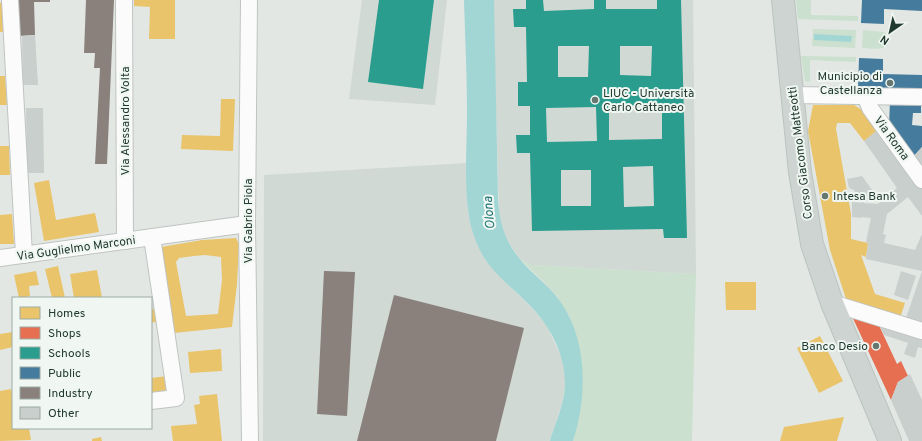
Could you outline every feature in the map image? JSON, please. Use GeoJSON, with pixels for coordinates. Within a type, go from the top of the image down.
{"type":"FeatureCollection","features":[{"type":"Feature","properties":{"kind":"main road","name":"Corso Giacomo Matteotti"},"geometry":{"type":"LineString","coordinates":[[783,0],[800,172],[812,244],[832,303],[890,441]]}},
{"type":"Feature","properties":{"kind":"street"},"geometry":{"type":"LineString","coordinates":[[10,0],[24,255]]}},
{"type":"Feature","properties":{"kind":"street","name":"Via Alessandro Volta"},"geometry":{"type":"LineString","coordinates":[[124,0],[125,241]]}},
{"type":"Feature","properties":{"kind":"street","name":"Via Gabrio Piola"},"geometry":{"type":"LineString","coordinates":[[249,0],[247,224],[250,441]]}},
{"type":"Feature","properties":{"kind":"street"},"geometry":{"type":"LineString","coordinates":[[792,94],[922,97]]}},
{"type":"Feature","properties":{"kind":"street","name":"Via Roma"},"geometry":{"type":"LineString","coordinates":[[865,95],[870,108],[922,180]]}},
{"type":"Feature","properties":{"kind":"street","name":"Via Guglielmo Marconi"},"geometry":{"type":"LineString","coordinates":[[0,258],[247,224]]}},
{"type":"Feature","properties":{"kind":"street","name":"Via Guglielmo Marconi"},"geometry":{"type":"LineString","coordinates":[[152,237],[176,398],[152,401]]}},
{"type":"Feature","properties":{"kind":"street"},"geometry":{"type":"LineString","coordinates":[[832,303],[922,331]]}},
{"type":"Feature","properties":{"kind":"shaded area"},"geometry":{"type":"Polygon","coordinates":[[[362,0],[447,0],[435,105],[349,99],[362,0]]]}},
{"type":"Feature","properties":{"kind":"shaded area","name":"LIUC - Università Carlo Cattaneo"},"geometry":{"type":"Polygon","coordinates":[[[493,0],[693,0],[696,274],[531,265],[519,258],[508,241],[502,228],[499,216],[493,0]]]}},
{"type":"Feature","properties":{"kind":"shaded area"},"geometry":{"type":"Polygon","coordinates":[[[467,163],[468,213],[502,279],[535,311],[547,326],[562,359],[565,373],[565,387],[562,403],[550,441],[263,441],[264,175],[467,163]]]}},
{"type":"Feature","properties":{"kind":"green space"},"geometry":{"type":"Polygon","coordinates":[[[796,0],[811,0],[811,15],[858,16],[858,21],[798,19],[796,0]]]}},
{"type":"Feature","properties":{"kind":"green space"},"geometry":{"type":"Polygon","coordinates":[[[813,29],[856,30],[855,48],[812,46],[813,29]]]}},
{"type":"Feature","properties":{"kind":"green space"},"geometry":{"type":"Polygon","coordinates":[[[863,30],[884,32],[889,36],[888,45],[879,49],[862,48],[863,30]]]}},
{"type":"Feature","properties":{"kind":"green space"},"geometry":{"type":"Polygon","coordinates":[[[801,56],[856,57],[856,62],[810,60],[810,82],[805,81],[801,56]]]}},
{"type":"Feature","properties":{"kind":"green space"},"geometry":{"type":"Polygon","coordinates":[[[519,258],[531,265],[696,274],[692,441],[573,441],[576,429],[570,317],[557,297],[519,258]]]}},
{"type":"Feature","properties":{"kind":"water","name":"Olona"},"geometry":{"type":"Polygon","coordinates":[[[464,0],[494,0],[499,210],[506,238],[516,254],[556,296],[567,312],[574,328],[582,366],[583,385],[578,423],[573,441],[550,441],[561,407],[565,386],[565,376],[561,356],[553,337],[536,312],[498,275],[487,262],[474,236],[471,226],[466,184],[467,98],[464,0]]]}},
{"type":"Feature","properties":{"kind":"water"},"geometry":{"type":"Polygon","coordinates":[[[814,34],[852,36],[851,42],[814,40],[814,34]]]}},
{"type":"Feature","properties":{"kind":"building: Homes"},"geometry":{"type":"Polygon","coordinates":[[[134,0],[175,0],[175,39],[149,39],[150,7],[134,6],[134,0]]]}},
{"type":"Feature","properties":{"kind":"building: Homes"},"geometry":{"type":"Polygon","coordinates":[[[2,2],[3,32],[0,32],[0,3],[2,2]]]}},
{"type":"Feature","properties":{"kind":"building: Homes"},"geometry":{"type":"Polygon","coordinates":[[[0,76],[5,76],[7,105],[0,105],[0,76]]]}},
{"type":"Feature","properties":{"kind":"building: Homes"},"geometry":{"type":"Polygon","coordinates":[[[221,99],[235,99],[233,151],[181,149],[182,135],[220,136],[221,99]]]}},
{"type":"Feature","properties":{"kind":"building: Homes"},"geometry":{"type":"Polygon","coordinates":[[[813,105],[854,105],[867,113],[879,129],[864,141],[850,123],[837,123],[836,129],[851,214],[851,239],[868,243],[866,257],[861,255],[875,294],[905,303],[899,321],[848,305],[830,250],[808,131],[813,105]]]}},
{"type":"Feature","properties":{"kind":"building: Homes"},"geometry":{"type":"Polygon","coordinates":[[[0,146],[9,146],[10,175],[0,175],[0,146]]]}},
{"type":"Feature","properties":{"kind":"building: Homes"},"geometry":{"type":"Polygon","coordinates":[[[49,180],[56,220],[95,213],[99,232],[44,241],[34,183],[49,180]]]}},
{"type":"Feature","properties":{"kind":"building: Homes"},"geometry":{"type":"Polygon","coordinates":[[[12,214],[14,244],[0,244],[0,215],[12,214]]]}},
{"type":"Feature","properties":{"kind":"building: Homes"},"geometry":{"type":"Polygon","coordinates":[[[236,238],[239,244],[237,284],[232,327],[174,333],[161,247],[202,240],[236,238]],[[205,255],[194,256],[179,258],[176,262],[186,316],[218,314],[222,280],[221,257],[205,255]]]}},
{"type":"Feature","properties":{"kind":"building: Homes"},"geometry":{"type":"Polygon","coordinates":[[[58,266],[65,297],[52,297],[45,269],[58,266]]]}},
{"type":"Feature","properties":{"kind":"building: Homes"},"geometry":{"type":"Polygon","coordinates":[[[97,270],[102,297],[74,297],[70,274],[97,270]]]}},
{"type":"Feature","properties":{"kind":"building: Homes"},"geometry":{"type":"Polygon","coordinates":[[[36,271],[39,285],[29,286],[30,296],[19,297],[14,275],[36,271]]]}},
{"type":"Feature","properties":{"kind":"building: Homes"},"geometry":{"type":"Polygon","coordinates":[[[725,282],[756,282],[756,310],[726,310],[725,282]]]}},
{"type":"Feature","properties":{"kind":"building: Homes"},"geometry":{"type":"Polygon","coordinates":[[[157,308],[159,321],[152,323],[152,309],[157,308]]]}},
{"type":"Feature","properties":{"kind":"building: Homes"},"geometry":{"type":"Polygon","coordinates":[[[12,332],[12,347],[0,350],[0,334],[12,332]]]}},
{"type":"Feature","properties":{"kind":"building: Homes"},"geometry":{"type":"Polygon","coordinates":[[[820,336],[843,381],[819,393],[797,348],[820,336]]]}},
{"type":"Feature","properties":{"kind":"building: Homes"},"geometry":{"type":"Polygon","coordinates":[[[221,349],[222,371],[190,373],[188,352],[221,349]]]}},
{"type":"Feature","properties":{"kind":"building: Homes"},"geometry":{"type":"Polygon","coordinates":[[[168,376],[169,391],[152,393],[152,378],[168,376]]]}},
{"type":"Feature","properties":{"kind":"building: Homes"},"geometry":{"type":"Polygon","coordinates":[[[11,389],[12,429],[29,429],[31,440],[0,441],[0,391],[11,389]]]}},
{"type":"Feature","properties":{"kind":"building: Homes"},"geometry":{"type":"Polygon","coordinates":[[[217,394],[222,441],[173,441],[171,426],[197,424],[194,405],[200,404],[199,396],[217,394]]]}},
{"type":"Feature","properties":{"kind":"building: Homes"},"geometry":{"type":"Polygon","coordinates":[[[844,417],[837,441],[780,441],[784,427],[844,417]]]}},
{"type":"Feature","properties":{"kind":"building: Homes"},"geometry":{"type":"Polygon","coordinates":[[[101,437],[102,441],[92,441],[92,439],[101,437]]]}},
{"type":"Feature","properties":{"kind":"building: Shops"},"geometry":{"type":"Polygon","coordinates":[[[850,312],[876,319],[897,364],[901,361],[908,376],[898,382],[891,400],[850,312]]]}},
{"type":"Feature","properties":{"kind":"building: Schools"},"geometry":{"type":"Polygon","coordinates":[[[379,0],[434,0],[423,89],[368,82],[379,0]]]}},
{"type":"Feature","properties":{"kind":"building: Schools"},"geometry":{"type":"Polygon","coordinates":[[[526,0],[543,0],[544,11],[594,9],[594,0],[606,0],[606,9],[657,9],[657,0],[681,0],[687,238],[664,238],[663,229],[532,231],[530,153],[517,153],[516,135],[530,135],[530,106],[518,106],[518,82],[527,82],[526,27],[514,27],[513,9],[526,9],[526,0]],[[558,46],[558,77],[588,77],[589,46],[558,46]],[[620,46],[620,75],[651,76],[652,46],[620,46]],[[662,105],[609,106],[609,140],[662,139],[662,105]],[[596,107],[546,108],[547,142],[597,141],[596,107]],[[653,166],[623,167],[624,207],[654,206],[653,166]],[[561,170],[561,206],[591,206],[591,170],[561,170]]]}},
{"type":"Feature","properties":{"kind":"building: Public"},"geometry":{"type":"Polygon","coordinates":[[[862,0],[922,0],[922,11],[884,9],[884,24],[861,23],[862,0]]]}},
{"type":"Feature","properties":{"kind":"building: Public","name":"Municipio di Castellanza"},"geometry":{"type":"Polygon","coordinates":[[[859,58],[883,59],[883,74],[922,75],[922,93],[858,91],[859,58]]]}},
{"type":"Feature","properties":{"kind":"building: Public"},"geometry":{"type":"Polygon","coordinates":[[[890,100],[921,101],[921,113],[913,113],[912,125],[922,126],[922,147],[912,158],[889,127],[890,100]]]}},
{"type":"Feature","properties":{"kind":"building: Industry"},"geometry":{"type":"Polygon","coordinates":[[[17,0],[50,0],[50,2],[34,2],[35,35],[18,36],[17,0]]]}},
{"type":"Feature","properties":{"kind":"building: Industry"},"geometry":{"type":"Polygon","coordinates":[[[86,0],[114,0],[107,164],[95,164],[100,68],[94,68],[95,53],[84,53],[86,0]]]}},
{"type":"Feature","properties":{"kind":"building: Industry"},"geometry":{"type":"Polygon","coordinates":[[[324,271],[355,272],[347,416],[317,414],[324,271]]]}},
{"type":"Feature","properties":{"kind":"building: Industry"},"geometry":{"type":"Polygon","coordinates":[[[394,295],[524,328],[496,441],[357,441],[394,295]]]}},
{"type":"Feature","properties":{"kind":"building: Other"},"geometry":{"type":"Polygon","coordinates":[[[35,35],[38,85],[23,85],[22,36],[35,35]]]}},
{"type":"Feature","properties":{"kind":"building: Other"},"geometry":{"type":"Polygon","coordinates":[[[26,108],[43,108],[44,173],[27,173],[26,108]]]}},
{"type":"Feature","properties":{"kind":"building: Other"},"geometry":{"type":"Polygon","coordinates":[[[879,129],[922,188],[922,216],[908,197],[887,214],[883,234],[886,235],[884,243],[915,250],[922,234],[922,271],[866,259],[868,243],[866,242],[871,218],[852,217],[852,202],[862,203],[854,190],[849,188],[847,179],[862,176],[875,194],[863,203],[878,204],[897,188],[864,141],[879,129]]]}},
{"type":"Feature","properties":{"kind":"building: Other"},"geometry":{"type":"Polygon","coordinates":[[[922,147],[922,171],[912,158],[922,147]]]}},
{"type":"Feature","properties":{"kind":"building: Other"},"geometry":{"type":"Polygon","coordinates":[[[901,271],[916,276],[908,300],[894,295],[901,271]]]}},
{"type":"Feature","properties":{"kind":"building: Other"},"geometry":{"type":"Polygon","coordinates":[[[922,271],[922,326],[905,321],[922,271]]]}},
{"type":"Feature","properties":{"kind":"building: Other"},"geometry":{"type":"Polygon","coordinates":[[[876,319],[922,333],[922,348],[918,347],[915,358],[904,354],[908,343],[884,335],[876,319]]]}},
{"type":"Feature","properties":{"kind":"building: Other"},"geometry":{"type":"Polygon","coordinates":[[[910,374],[922,400],[922,441],[909,441],[891,400],[898,382],[910,374]]]}},
{"type":"Feature","properties":{"kind":"place","name":"Municipio di Castellanza"},"geometry":{"type":"Point","coordinates":[890,83]}},
{"type":"Feature","properties":{"kind":"place","name":"LIUC - Università Carlo Cattaneo"},"geometry":{"type":"Point","coordinates":[595,100]}},
{"type":"Feature","properties":{"kind":"place","name":"Intesa Bank"},"geometry":{"type":"Point","coordinates":[825,196]}},
{"type":"Feature","properties":{"kind":"place","name":"Banco Desio"},"geometry":{"type":"Point","coordinates":[876,346]}}]}
